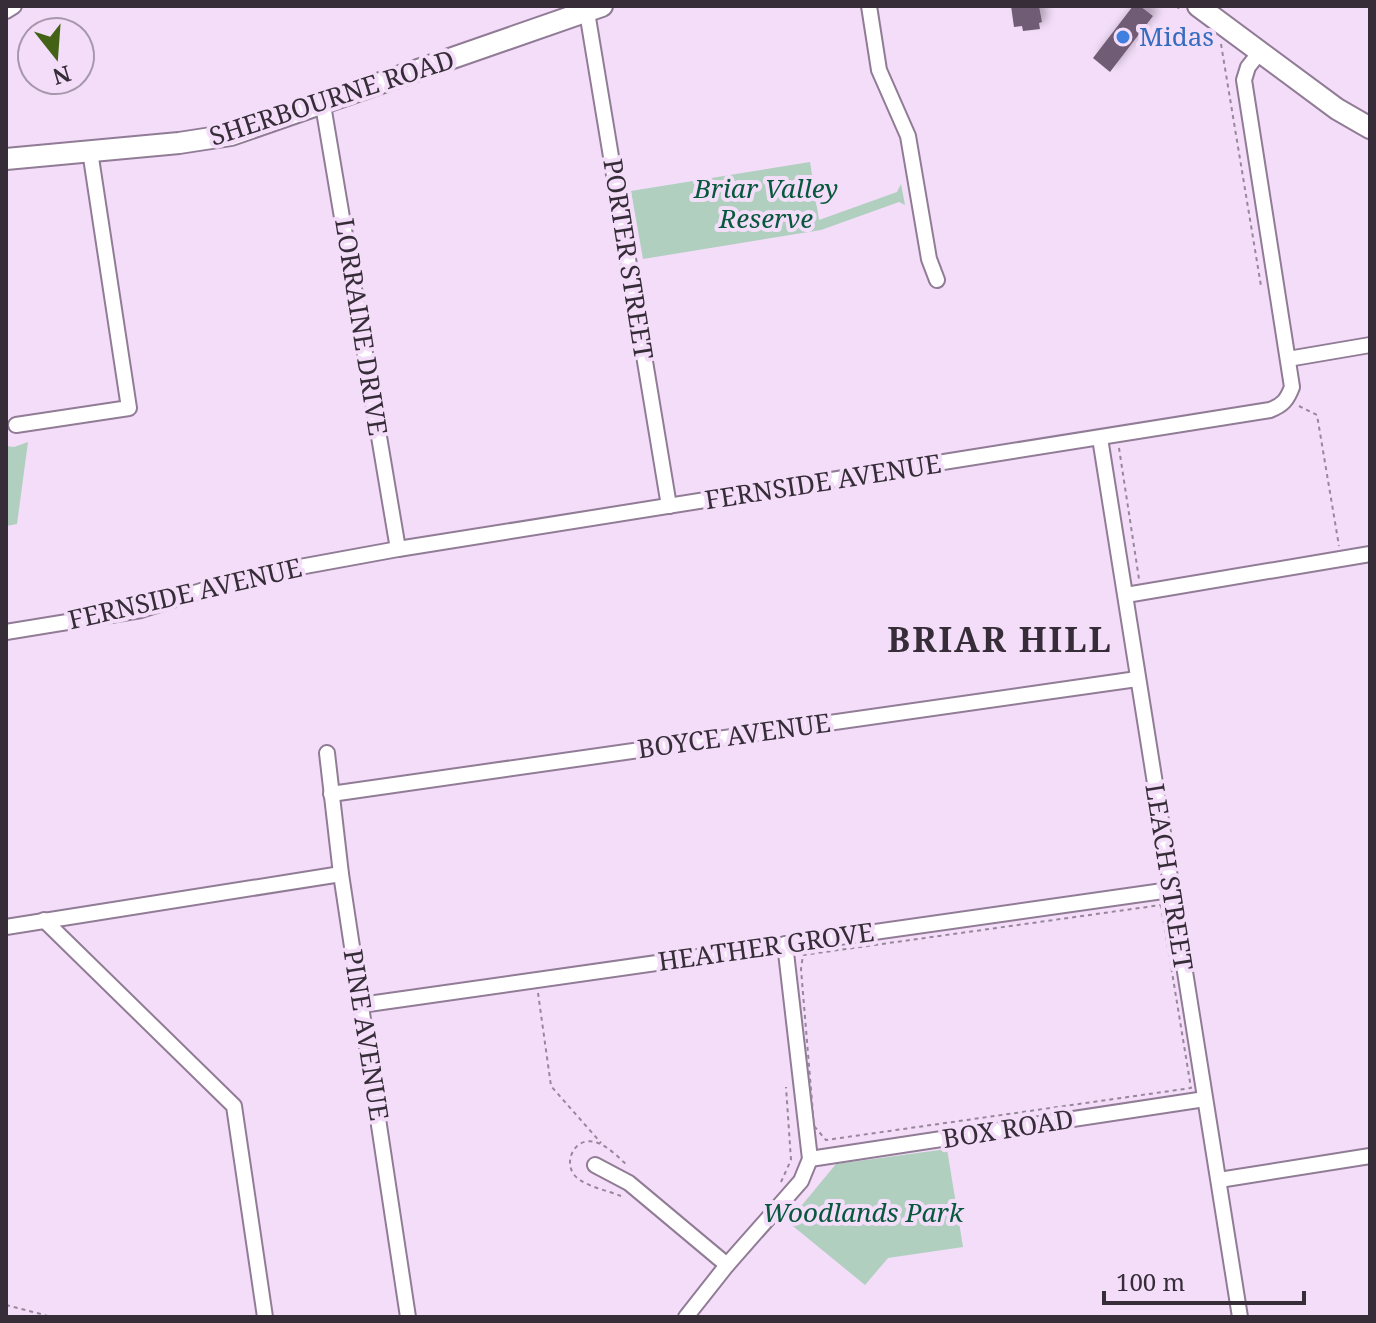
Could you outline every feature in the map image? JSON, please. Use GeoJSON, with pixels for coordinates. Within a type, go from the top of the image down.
{"type":"FeatureCollection","features":[{"type":"Feature","properties":{"kind":"main road"},"geometry":{"type":"LineString","coordinates":[[1198,6],[1349,118],[1370,128]]}},
{"type":"Feature","properties":{"kind":"main road","name":"SHERBOURNE ROAD"},"geometry":{"type":"LineString","coordinates":[[6,159],[223,137],[594,9]]}},
{"type":"Feature","properties":{"kind":"street"},"geometry":{"type":"LineString","coordinates":[[6,11],[14,6]]}},
{"type":"Feature","properties":{"kind":"street"},"geometry":{"type":"LineString","coordinates":[[869,6],[879,70],[908,136],[929,259],[937,280]]}},
{"type":"Feature","properties":{"kind":"street","name":"PORTER STREET"},"geometry":{"type":"LineString","coordinates":[[594,9],[669,506]]}},
{"type":"Feature","properties":{"kind":"street","name":"FERNSIDE AVENUE"},"geometry":{"type":"LineString","coordinates":[[6,632],[141,610],[245,577],[398,549],[669,506],[1101,444],[1280,406],[1288,400],[1292,387],[1244,80],[1248,67],[1260,52]]}},
{"type":"Feature","properties":{"kind":"street","name":"LORRAINE DRIVE"},"geometry":{"type":"LineString","coordinates":[[323,105],[398,549]]}},
{"type":"Feature","properties":{"kind":"street"},"geometry":{"type":"LineString","coordinates":[[16,425],[129,408],[90,151]]}},
{"type":"Feature","properties":{"kind":"street"},"geometry":{"type":"LineString","coordinates":[[1288,359],[1370,345]]}},
{"type":"Feature","properties":{"kind":"street","name":"LEACH STREET"},"geometry":{"type":"LineString","coordinates":[[1101,444],[1240,1317]]}},
{"type":"Feature","properties":{"kind":"street"},"geometry":{"type":"LineString","coordinates":[[1126,595],[1370,554]]}},
{"type":"Feature","properties":{"kind":"street","name":"BOYCE AVENUE"},"geometry":{"type":"LineString","coordinates":[[331,794],[1137,679]]}},
{"type":"Feature","properties":{"kind":"street","name":"PINE AVENUE"},"geometry":{"type":"LineString","coordinates":[[327,753],[341,874],[408,1317]]}},
{"type":"Feature","properties":{"kind":"street"},"geometry":{"type":"LineString","coordinates":[[6,927],[341,874]]}},
{"type":"Feature","properties":{"kind":"street","name":"HEATHER GROVE"},"geometry":{"type":"LineString","coordinates":[[361,1005],[1170,890]]}},
{"type":"Feature","properties":{"kind":"street"},"geometry":{"type":"LineString","coordinates":[[44,920],[234,1106],[265,1317]]}},
{"type":"Feature","properties":{"kind":"street"},"geometry":{"type":"LineString","coordinates":[[689,1316],[727,1265],[801,1181],[810,1159],[785,944]]}},
{"type":"Feature","properties":{"kind":"street","name":"BOX ROAD"},"geometry":{"type":"LineString","coordinates":[[810,1159],[1205,1099]]}},
{"type":"Feature","properties":{"kind":"street"},"geometry":{"type":"LineString","coordinates":[[1219,1180],[1370,1156]]}},
{"type":"Feature","properties":{"kind":"street"},"geometry":{"type":"LineString","coordinates":[[595,1165],[629,1183],[727,1265]]}},
{"type":"Feature","properties":{"kind":"path"},"geometry":{"type":"LineString","coordinates":[[1220,39],[1263,296]]}},
{"type":"Feature","properties":{"kind":"path"},"geometry":{"type":"LineString","coordinates":[[1299,398],[1295,405],[1317,415],[1342,559]]}},
{"type":"Feature","properties":{"kind":"path"},"geometry":{"type":"LineString","coordinates":[[1101,444],[1118,448],[1122,445]]}},
{"type":"Feature","properties":{"kind":"path"},"geometry":{"type":"LineString","coordinates":[[1161,905],[803,955],[801,969],[814,1126],[826,1140],[1191,1088]]}},
{"type":"Feature","properties":{"kind":"path"},"geometry":{"type":"LineString","coordinates":[[536,980],[551,1086],[603,1145],[629,1166]]}},
{"type":"Feature","properties":{"kind":"path"},"geometry":{"type":"LineString","coordinates":[[780,1183],[787,1172],[792,1149],[786,1080]]}},
{"type":"Feature","properties":{"kind":"path"},"geometry":{"type":"LineString","coordinates":[[603,1145],[586,1140],[574,1148],[570,1165],[573,1173],[580,1180],[629,1201]]}},
{"type":"Feature","properties":{"kind":"path"},"geometry":{"type":"LineString","coordinates":[[6,1305],[52,1317]]}},
{"type":"Feature","properties":{"kind":"green space","name":"Briar Valley Reserve"},"geometry":{"type":"Polygon","coordinates":[[[810,162],[819,220],[897,192],[901,184],[905,205],[899,202],[821,230],[643,259],[631,191],[810,162]]]}},
{"type":"Feature","properties":{"kind":"green space"},"geometry":{"type":"Polygon","coordinates":[[[28,442],[17,524],[6,526],[6,446],[14,447],[28,442]]]}},
{"type":"Feature","properties":{"kind":"green space","name":"Woodlands Park"},"geometry":{"type":"Polygon","coordinates":[[[947,1149],[963,1247],[888,1258],[865,1285],[788,1222],[836,1164],[947,1149]]]}},
{"type":"Feature","properties":{"kind":"building"},"geometry":{"type":"Polygon","coordinates":[[[1011,6],[1039,6],[1040,29],[1023,31],[1022,26],[1014,27],[1011,6]]]}},
{"type":"Feature","properties":{"kind":"building","name":"Midas"},"geometry":{"type":"Polygon","coordinates":[[[1133,6],[1140,6],[1153,16],[1110,72],[1093,58],[1133,6]]]}},
{"type":"Feature","properties":{"kind":"place","name":"Midas"},"geometry":{"type":"Point","coordinates":[1123,37]}},
{"type":"Feature","properties":{"kind":"district","name":"BRIAR HILL"},"geometry":{"type":"Point","coordinates":[1000,640]}}]}
